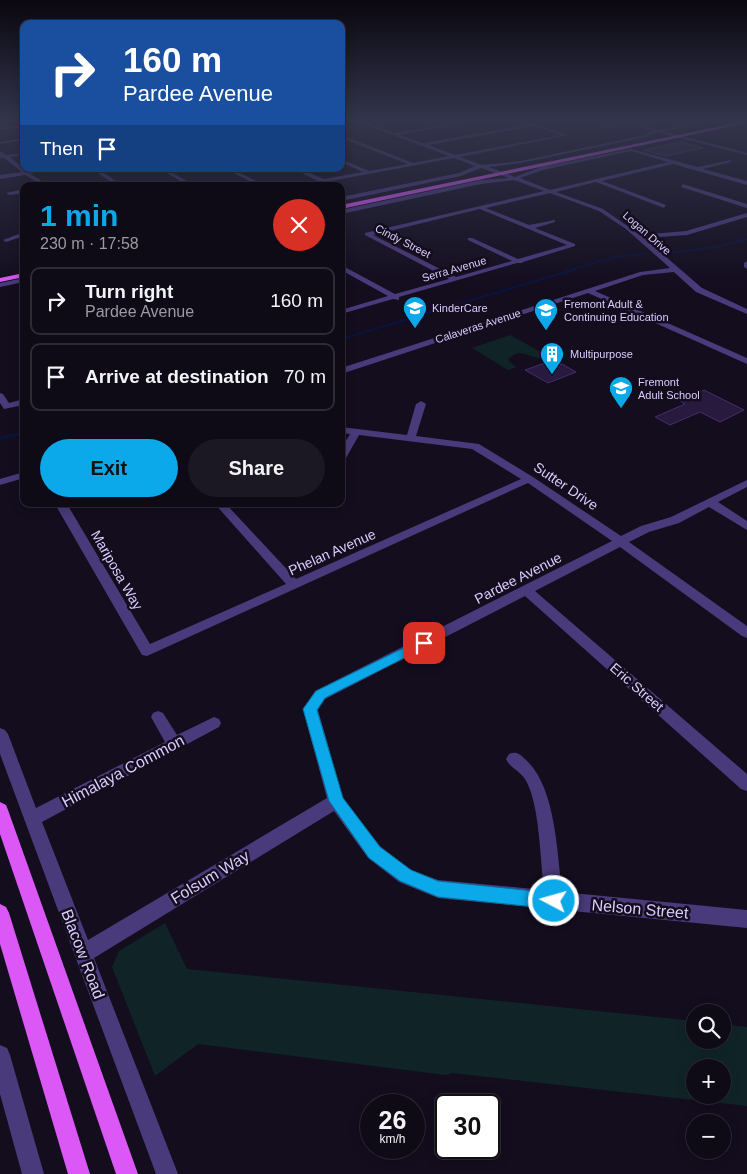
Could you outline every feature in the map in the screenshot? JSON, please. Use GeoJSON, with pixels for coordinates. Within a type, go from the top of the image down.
{"type":"FeatureCollection","features":[{"type":"Feature","properties":{"kind":"main road"},"geometry":{"type":"LineString","coordinates":[[345,202],[469,176]]}},
{"type":"Feature","properties":{"kind":"main road"},"geometry":{"type":"LineString","coordinates":[[345,207],[491,176]]}},
{"type":"Feature","properties":{"kind":"main road"},"geometry":{"type":"LineString","coordinates":[[0,274],[20,270]]}},
{"type":"Feature","properties":{"kind":"main road"},"geometry":{"type":"LineString","coordinates":[[0,280],[20,275]]}},
{"type":"Feature","properties":{"kind":"main road","name":"Blacow Road"},"geometry":{"type":"LineString","coordinates":[[0,810],[127,1174]]}},
{"type":"Feature","properties":{"kind":"main road"},"geometry":{"type":"LineString","coordinates":[[0,913],[79,1174]]}},
{"type":"Feature","properties":{"kind":"street"},"geometry":{"type":"LineString","coordinates":[[174,176],[185,182]]}},
{"type":"Feature","properties":{"kind":"street"},"geometry":{"type":"LineString","coordinates":[[243,176],[255,182]]}},
{"type":"Feature","properties":{"kind":"street"},"geometry":{"type":"LineString","coordinates":[[311,176],[323,181]]}},
{"type":"Feature","properties":{"kind":"street"},"geometry":{"type":"LineString","coordinates":[[318,182],[349,176]]}},
{"type":"Feature","properties":{"kind":"street"},"geometry":{"type":"LineString","coordinates":[[345,198],[452,176]]}},
{"type":"Feature","properties":{"kind":"street","name":"Logan Drive"},"geometry":{"type":"LineString","coordinates":[[511,176],[552,190],[606,213],[638,237],[699,290],[747,312]]}},
{"type":"Feature","properties":{"kind":"street"},"geometry":{"type":"LineString","coordinates":[[345,211],[480,182],[522,176]]}},
{"type":"Feature","properties":{"kind":"street"},"geometry":{"type":"LineString","coordinates":[[481,208],[614,176]]}},
{"type":"Feature","properties":{"kind":"street"},"geometry":{"type":"LineString","coordinates":[[721,176],[747,183]]}},
{"type":"Feature","properties":{"kind":"street"},"geometry":{"type":"LineString","coordinates":[[596,180],[664,206]]}},
{"type":"Feature","properties":{"kind":"street"},"geometry":{"type":"LineString","coordinates":[[683,186],[747,206]]}},
{"type":"Feature","properties":{"kind":"street"},"geometry":{"type":"LineString","coordinates":[[9,193],[20,191]]}},
{"type":"Feature","properties":{"kind":"street"},"geometry":{"type":"LineString","coordinates":[[481,208],[530,227],[553,221]]}},
{"type":"Feature","properties":{"kind":"street","name":"Cindy Street"},"geometry":{"type":"LineString","coordinates":[[457,280],[367,234],[481,208]]}},
{"type":"Feature","properties":{"kind":"street"},"geometry":{"type":"LineString","coordinates":[[638,237],[687,233],[747,215]]}},
{"type":"Feature","properties":{"kind":"street","name":"Serra Avenue"},"geometry":{"type":"LineString","coordinates":[[345,311],[396,298],[573,245],[530,227]]}},
{"type":"Feature","properties":{"kind":"street"},"geometry":{"type":"LineString","coordinates":[[6,240],[20,235]]}},
{"type":"Feature","properties":{"kind":"street"},"geometry":{"type":"LineString","coordinates":[[470,239],[520,262]]}},
{"type":"Feature","properties":{"kind":"street","name":"Calaveras Avenue"},"geometry":{"type":"LineString","coordinates":[[345,370],[642,273],[674,270]]}},
{"type":"Feature","properties":{"kind":"street"},"geometry":{"type":"LineString","coordinates":[[345,271],[396,298]]}},
{"type":"Feature","properties":{"kind":"street"},"geometry":{"type":"LineString","coordinates":[[0,285],[20,281]]}},
{"type":"Feature","properties":{"kind":"street"},"geometry":{"type":"LineString","coordinates":[[590,291],[747,361]]}},
{"type":"Feature","properties":{"kind":"street"},"geometry":{"type":"LineString","coordinates":[[0,396],[7,407],[20,403]]}},
{"type":"Feature","properties":{"kind":"street"},"geometry":{"type":"LineString","coordinates":[[411,437],[421,404]]}},
{"type":"Feature","properties":{"kind":"street","name":"Sutter Drive"},"geometry":{"type":"LineString","coordinates":[[345,431],[475,446],[529,479],[621,542],[747,633]]}},
{"type":"Feature","properties":{"kind":"street"},"geometry":{"type":"LineString","coordinates":[[345,451],[356,432]]}},
{"type":"Feature","properties":{"kind":"street"},"geometry":{"type":"LineString","coordinates":[[0,482],[20,476]]}},
{"type":"Feature","properties":{"kind":"street","name":"Phelan Avenue"},"geometry":{"type":"LineString","coordinates":[[147,651],[529,479]]}},
{"type":"Feature","properties":{"kind":"street","name":"Pardee Avenue"},"geometry":{"type":"LineString","coordinates":[[310,709],[320,695],[645,529],[675,520],[747,484]]}},
{"type":"Feature","properties":{"kind":"street"},"geometry":{"type":"LineString","coordinates":[[711,502],[747,526]]}},
{"type":"Feature","properties":{"kind":"street","name":"Mariposa Way"},"geometry":{"type":"LineString","coordinates":[[63,507],[147,651]]}},
{"type":"Feature","properties":{"kind":"street"},"geometry":{"type":"LineString","coordinates":[[223,507],[294,586]]}},
{"type":"Feature","properties":{"kind":"street","name":"Eric Street"},"geometry":{"type":"LineString","coordinates":[[527,590],[747,784]]}},
{"type":"Feature","properties":{"kind":"street","name":"Nelson Street"},"geometry":{"type":"LineString","coordinates":[[310,709],[336,801],[374,852],[405,876],[438,889],[747,919]]}},
{"type":"Feature","properties":{"kind":"street"},"geometry":{"type":"LineString","coordinates":[[158,717],[174,744]]}},
{"type":"Feature","properties":{"kind":"street","name":"Himalaya Common"},"geometry":{"type":"LineString","coordinates":[[32,819],[214,723]]}},
{"type":"Feature","properties":{"kind":"street","name":"Blacow Road"},"geometry":{"type":"LineString","coordinates":[[0,734],[166,1174]]}},
{"type":"Feature","properties":{"kind":"street"},"geometry":{"type":"LineString","coordinates":[[514,759],[530,773],[541,798],[554,901]]}},
{"type":"Feature","properties":{"kind":"street","name":"Folsum Way"},"geometry":{"type":"LineString","coordinates":[[83,954],[336,801]]}},
{"type":"Feature","properties":{"kind":"street"},"geometry":{"type":"LineString","coordinates":[[0,1055],[33,1174]]}},
{"type":"Feature","properties":{"kind":"green space"},"geometry":{"type":"Polygon","coordinates":[[[510,335],[548,356],[536,358],[520,353],[517,354],[508,360],[516,367],[508,370],[472,348],[510,335]]]}},
{"type":"Feature","properties":{"kind":"green space"},"geometry":{"type":"Polygon","coordinates":[[[165,923],[187,969],[686,1020],[686,1049],[731,1049],[731,1025],[747,1027],[747,1106],[729,1104],[731,1104],[731,1059],[686,1059],[686,1099],[452,1073],[446,1075],[198,1044],[155,1076],[112,967],[119,951],[165,923]]]}},
{"type":"Feature","properties":{"kind":"building","name":"Multipurpose"},"geometry":{"type":"Polygon","coordinates":[[[545,363],[554,367],[562,364],[576,372],[548,383],[525,370],[545,363]]]}},
{"type":"Feature","properties":{"kind":"building"},"geometry":{"type":"Polygon","coordinates":[[[704,390],[744,410],[720,422],[700,412],[670,425],[655,417],[685,404],[680,401],[704,390]]]}},
{"type":"Feature","properties":{"kind":"waterway"},"geometry":{"type":"LineString","coordinates":[[668,253],[717,247],[747,239]]}},
{"type":"Feature","properties":{"kind":"waterway"},"geometry":{"type":"LineString","coordinates":[[571,270],[615,257],[646,254]]}},
{"type":"Feature","properties":{"kind":"waterway"},"geometry":{"type":"LineString","coordinates":[[345,338],[576,269]]}},
{"type":"Feature","properties":{"kind":"waterway"},"geometry":{"type":"LineString","coordinates":[[0,438],[20,434]]}},
{"type":"Feature","properties":{"kind":"place","name":"KinderCare"},"geometry":{"type":"Point","coordinates":[415,329]}},
{"type":"Feature","properties":{"kind":"place","name":"Fremont Adult & Continuing Education"},"geometry":{"type":"Point","coordinates":[546,331]}},
{"type":"Feature","properties":{"kind":"place","name":"Multipurpose"},"geometry":{"type":"Point","coordinates":[552,375]}},
{"type":"Feature","properties":{"kind":"place","name":"Fremont Adult School"},"geometry":{"type":"Point","coordinates":[621,409]}},
{"type":"Feature","properties":{"kind":"route"},"geometry":{"type":"LineString","coordinates":[[424,643],[320,695],[310,709],[336,801],[374,852],[405,876],[438,889],[554,901]]}}]}
